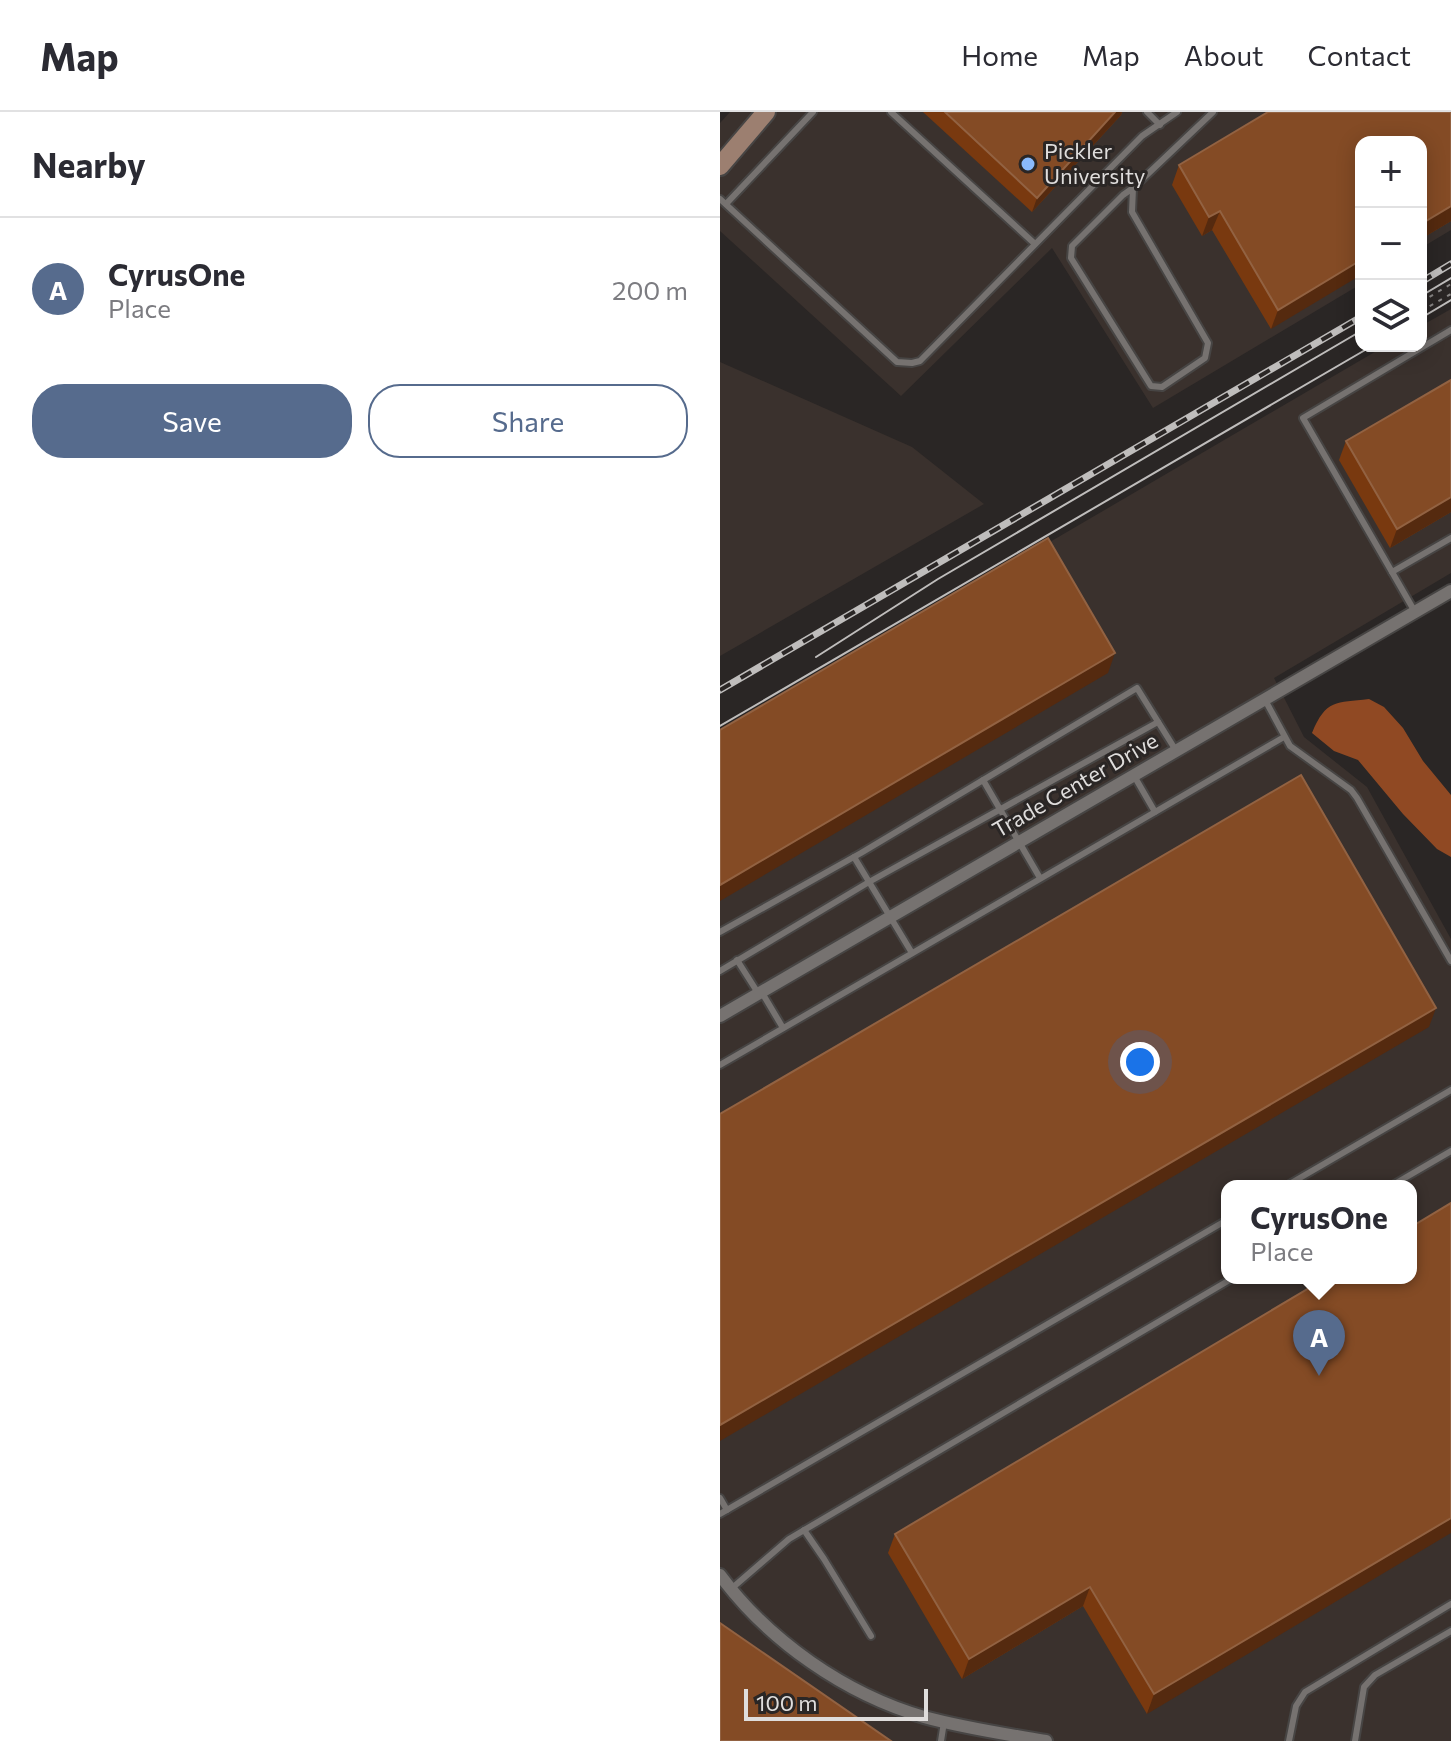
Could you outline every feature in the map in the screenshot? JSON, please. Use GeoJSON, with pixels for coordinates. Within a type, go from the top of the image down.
{"type":"FeatureCollection","features":[{"type":"Feature","properties":{"kind":"main road"},"geometry":{"type":"LineString","coordinates":[[720,166],[766,112]]}},
{"type":"Feature","properties":{"kind":"street","name":"Trade Center Drive"},"geometry":{"type":"LineString","coordinates":[[720,1016],[1451,591]]}},
{"type":"Feature","properties":{"kind":"street"},"geometry":{"type":"LineString","coordinates":[[720,1575],[742,1604],[776,1636],[803,1656],[878,1699],[997,1737],[1046,1741]]}},
{"type":"Feature","properties":{"kind":"lane"},"geometry":{"type":"LineString","coordinates":[[813,112],[723,201],[897,362],[904,364],[920,361],[1142,136],[1177,112]]}},
{"type":"Feature","properties":{"kind":"lane"},"geometry":{"type":"LineString","coordinates":[[891,112],[1035,244]]}},
{"type":"Feature","properties":{"kind":"lane"},"geometry":{"type":"LineString","coordinates":[[1147,112],[1160,125]]}},
{"type":"Feature","properties":{"kind":"lane"},"geometry":{"type":"LineString","coordinates":[[1133,188],[1132,212],[1208,343],[1205,358],[1162,387],[1151,386],[1071,258],[1072,246],[1123,195],[1213,112]]}},
{"type":"Feature","properties":{"kind":"lane"},"geometry":{"type":"LineString","coordinates":[[1415,612],[1303,418],[1451,330]]}},
{"type":"Feature","properties":{"kind":"lane"},"geometry":{"type":"LineString","coordinates":[[1392,572],[1451,538]]}},
{"type":"Feature","properties":{"kind":"lane"},"geometry":{"type":"LineString","coordinates":[[720,932],[854,857],[1137,688],[1175,749]]}},
{"type":"Feature","properties":{"kind":"lane"},"geometry":{"type":"LineString","coordinates":[[1264,698],[1290,746],[1351,790],[1357,798],[1451,961]]}},
{"type":"Feature","properties":{"kind":"lane"},"geometry":{"type":"LineString","coordinates":[[720,971],[999,808],[1158,722]]}},
{"type":"Feature","properties":{"kind":"lane"},"geometry":{"type":"LineString","coordinates":[[720,1065],[1284,737]]}},
{"type":"Feature","properties":{"kind":"lane"},"geometry":{"type":"LineString","coordinates":[[1133,774],[1155,812]]}},
{"type":"Feature","properties":{"kind":"lane"},"geometry":{"type":"LineString","coordinates":[[983,780],[1040,878]]}},
{"type":"Feature","properties":{"kind":"lane"},"geometry":{"type":"LineString","coordinates":[[854,857],[912,953]]}},
{"type":"Feature","properties":{"kind":"lane"},"geometry":{"type":"LineString","coordinates":[[737,960],[783,1028]]}},
{"type":"Feature","properties":{"kind":"lane"},"geometry":{"type":"LineString","coordinates":[[1296,1180],[1451,1090]]}},
{"type":"Feature","properties":{"kind":"lane"},"geometry":{"type":"LineString","coordinates":[[1401,1180],[1451,1151]]}},
{"type":"Feature","properties":{"kind":"lane"},"geometry":{"type":"LineString","coordinates":[[720,1498],[723,1512],[1221,1223]]}},
{"type":"Feature","properties":{"kind":"lane"},"geometry":{"type":"LineString","coordinates":[[731,1589],[789,1539],[1223,1284]]}},
{"type":"Feature","properties":{"kind":"lane"},"geometry":{"type":"LineString","coordinates":[[804,1530],[871,1636]]}},
{"type":"Feature","properties":{"kind":"lane"},"geometry":{"type":"LineString","coordinates":[[1289,1741],[1296,1706],[1305,1692],[1451,1604]]}},
{"type":"Feature","properties":{"kind":"lane"},"geometry":{"type":"LineString","coordinates":[[1355,1741],[1364,1687],[1375,1675],[1451,1631]]}},
{"type":"Feature","properties":{"kind":"lane"},"geometry":{"type":"LineString","coordinates":[[941,1741],[944,1722]]}},
{"type":"Feature","properties":{"kind":"path"},"geometry":{"type":"LineString","coordinates":[[1427,298],[1451,284]]}},
{"type":"Feature","properties":{"kind":"path"},"geometry":{"type":"LineString","coordinates":[[1427,308],[1451,294]]}},
{"type":"Feature","properties":{"kind":"shaded area"},"geometry":{"type":"Polygon","coordinates":[[[730,112],[1451,112],[1451,230],[1427,244],[1427,136],[1355,136],[1355,288],[1153,408],[1052,248],[901,396],[720,231],[720,123],[730,112]]]}},
{"type":"Feature","properties":{"kind":"shaded area"},"geometry":{"type":"Polygon","coordinates":[[[1451,309],[1451,573],[1274,678],[1304,737],[1367,787],[1451,939],[1451,1741],[720,1741],[720,735],[1375,352],[1427,352],[1427,323],[1451,309]]]}},
{"type":"Feature","properties":{"kind":"shaded area"},"geometry":{"type":"Polygon","coordinates":[[[720,362],[912,447],[984,504],[720,656],[720,362]]]}},
{"type":"Feature","properties":{"kind":"shaded area"},"geometry":{"type":"Polygon","coordinates":[[[1369,699],[1384,707],[1403,728],[1423,761],[1451,795],[1451,857],[1437,849],[1403,814],[1358,760],[1334,751],[1312,733],[1327,708],[1348,701],[1369,699]]]}},
{"type":"Feature","properties":{"kind":"building","name":"Pickler University"},"geometry":{"type":"Polygon","coordinates":[[[945,112],[1115,112],[1037,198],[945,112]]]}},
{"type":"Feature","properties":{"kind":"building"},"geometry":{"type":"Polygon","coordinates":[[[1268,112],[1451,112],[1451,206],[1427,220],[1427,136],[1355,136],[1355,264],[1278,310],[1220,211],[1209,217],[1179,165],[1268,112]]]}},
{"type":"Feature","properties":{"kind":"building"},"geometry":{"type":"Polygon","coordinates":[[[1451,380],[1451,497],[1397,529],[1346,441],[1451,380]]]}},
{"type":"Feature","properties":{"kind":"building"},"geometry":{"type":"Polygon","coordinates":[[[1048,538],[1115,653],[720,885],[720,730],[1048,538]]]}},
{"type":"Feature","properties":{"kind":"building"},"geometry":{"type":"Polygon","coordinates":[[[1301,775],[1436,1008],[720,1425],[720,1114],[1301,775]]]}},
{"type":"Feature","properties":{"kind":"building"},"geometry":{"type":"Polygon","coordinates":[[[1451,1203],[1451,1518],[1154,1694],[1090,1587],[969,1659],[895,1534],[1316,1284],[1417,1284],[1417,1223],[1451,1203]]]}},
{"type":"Feature","properties":{"kind":"building"},"geometry":{"type":"Polygon","coordinates":[[[720,1623],[891,1741],[720,1741],[720,1623]]]}},
{"type":"Feature","properties":{"kind":"tram line"},"geometry":{"type":"LineString","coordinates":[[1427,292],[1451,278]]}},
{"type":"Feature","properties":{"kind":"tram line"},"geometry":{"type":"LineString","coordinates":[[1427,314],[1451,300]]}},
{"type":"Feature","properties":{"kind":"tram line"},"geometry":{"type":"LineString","coordinates":[[816,657],[938,579],[1355,335]]}},
{"type":"Feature","properties":{"kind":"tram line"},"geometry":{"type":"LineString","coordinates":[[720,726],[1362,352]]}},
{"type":"Feature","properties":{"kind":"railway"},"geometry":{"type":"LineString","coordinates":[[1424,280],[1451,264]]}},
{"type":"Feature","properties":{"kind":"railway"},"geometry":{"type":"LineString","coordinates":[[720,690],[1355,320]]}},
{"type":"Feature","properties":{"kind":"place","name":"Pickler University"},"geometry":{"type":"Point","coordinates":[1028,164]}},
{"type":"Feature","properties":{"kind":"place","name":"CyrusOne"},"geometry":{"type":"Point","coordinates":[1319,1376]}}]}
